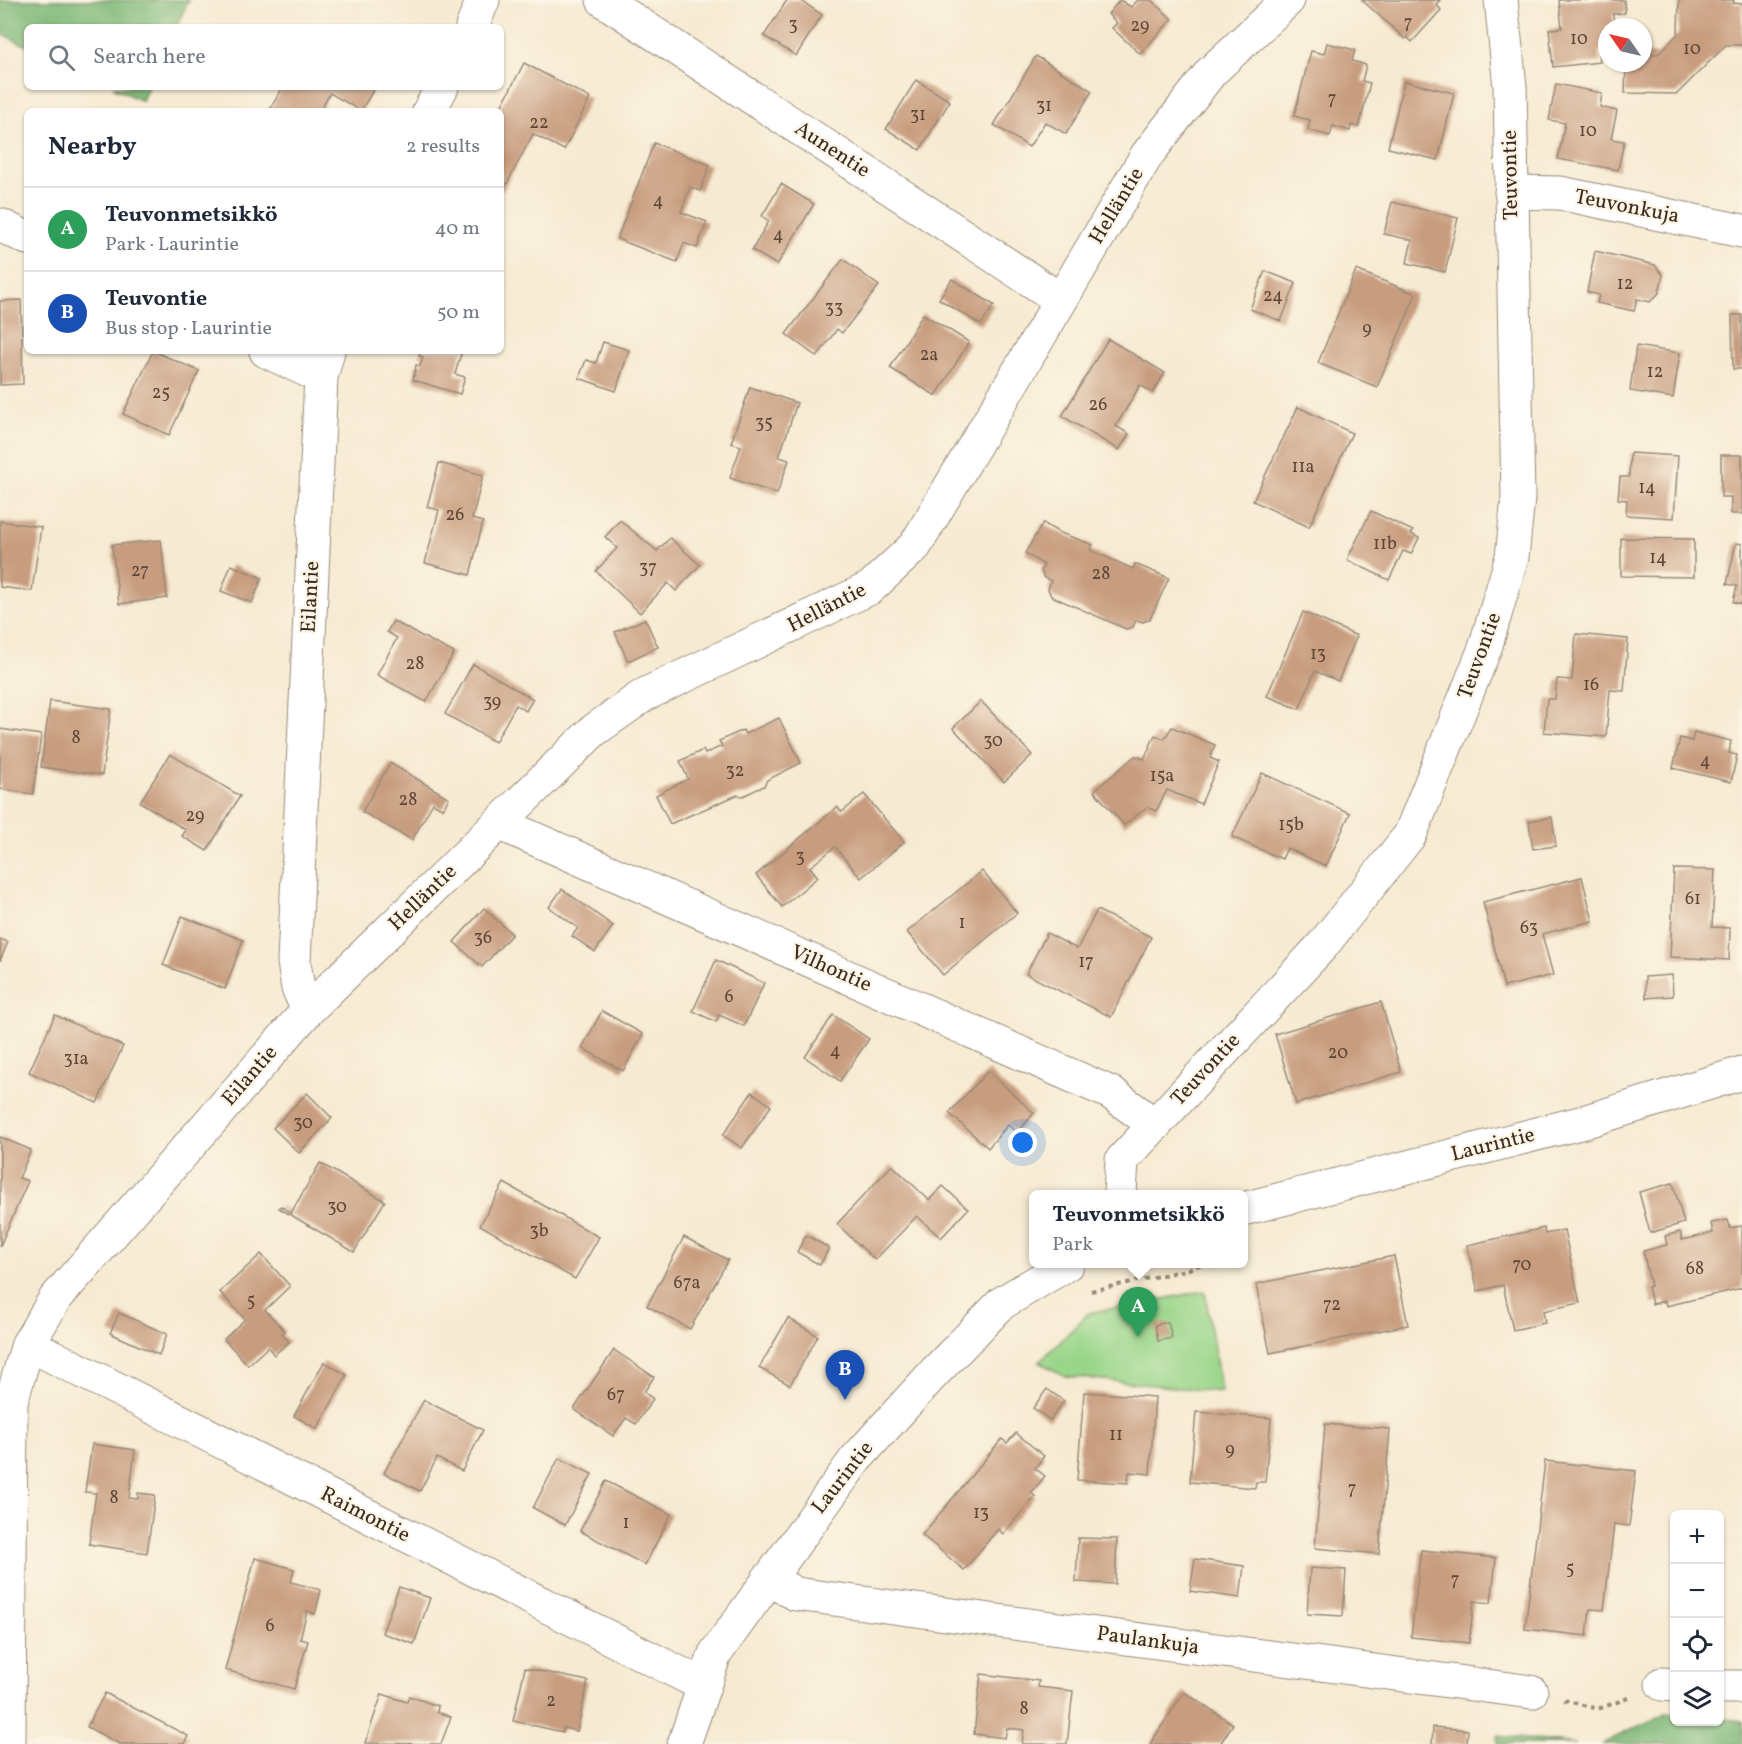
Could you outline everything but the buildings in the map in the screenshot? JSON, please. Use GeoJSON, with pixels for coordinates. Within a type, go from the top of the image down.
{"type":"FeatureCollection","features":[{"type":"Feature","properties":{"kind":"street"},"geometry":{"type":"LineString","coordinates":[[473,24],[483,0]]}},
{"type":"Feature","properties":{"kind":"street","name":"Aunentie"},"geometry":{"type":"LineString","coordinates":[[603,0],[1061,300]]}},
{"type":"Feature","properties":{"kind":"street","name":"Helläntie"},"geometry":{"type":"LineString","coordinates":[[308,1010],[501,824],[593,731],[644,695],[870,588],[915,546],[1147,155],[1211,72],[1288,0]]}},
{"type":"Feature","properties":{"kind":"street","name":"Teuvontie"},"geometry":{"type":"LineString","coordinates":[[1120,1190],[1122,1160],[1322,946],[1410,835],[1485,648],[1512,557],[1518,498],[1510,87],[1501,0]]}},
{"type":"Feature","properties":{"kind":"street"},"geometry":{"type":"LineString","coordinates":[[431,108],[440,90]]}},
{"type":"Feature","properties":{"kind":"street","name":"Teuvonkuja"},"geometry":{"type":"LineString","coordinates":[[1511,192],[1560,193],[1742,231]]}},
{"type":"Feature","properties":{"kind":"street"},"geometry":{"type":"LineString","coordinates":[[0,225],[24,237]]}},
{"type":"Feature","properties":{"kind":"street"},"geometry":{"type":"LineString","coordinates":[[279,354],[324,364]]}},
{"type":"Feature","properties":{"kind":"street","name":"Eilantie"},"geometry":{"type":"LineString","coordinates":[[9,1744],[11,1402],[28,1344],[55,1299],[308,1010],[298,988],[294,962],[324,364]]}},
{"type":"Feature","properties":{"kind":"street","name":"Vilhontie"},"geometry":{"type":"LineString","coordinates":[[501,824],[1111,1093],[1155,1125]]}},
{"type":"Feature","properties":{"kind":"street","name":"Laurintie"},"geometry":{"type":"LineString","coordinates":[[1248,1208],[1580,1123],[1742,1073]]}},
{"type":"Feature","properties":{"kind":"street","name":"Laurintie"},"geometry":{"type":"LineString","coordinates":[[684,1744],[715,1654],[855,1460],[1002,1303],[1059,1268]]}},
{"type":"Feature","properties":{"kind":"street","name":"Raimontie"},"geometry":{"type":"LineString","coordinates":[[28,1344],[703,1685]]}},
{"type":"Feature","properties":{"kind":"street","name":"Paulankuja"},"geometry":{"type":"LineString","coordinates":[[768,1579],[796,1594],[1531,1692]]}},
{"type":"Feature","properties":{"kind":"street"},"geometry":{"type":"LineString","coordinates":[[1724,1686],[1742,1687]]}},
{"type":"Feature","properties":{"kind":"path"},"geometry":{"type":"LineString","coordinates":[[1084,1293],[1191,1268]]}},
{"type":"Feature","properties":{"kind":"path"},"geometry":{"type":"LineString","coordinates":[[1531,1692],[1598,1709],[1668,1685]]}},
{"type":"Feature","properties":{"kind":"green space"},"geometry":{"type":"Polygon","coordinates":[[[0,0],[189,0],[177,24],[24,24],[24,45],[0,33],[0,0]]]}},
{"type":"Feature","properties":{"kind":"green space"},"geometry":{"type":"Polygon","coordinates":[[[119,90],[147,90],[142,101],[119,90]]]}},
{"type":"Feature","properties":{"kind":"green space"},"geometry":{"type":"Polygon","coordinates":[[[1205,1291],[1221,1392],[1065,1376],[1039,1362],[1089,1313],[1205,1291]]]}},
{"type":"Feature","properties":{"kind":"green space"},"geometry":{"type":"Polygon","coordinates":[[[1666,1713],[1670,1714],[1670,1726],[1724,1726],[1724,1719],[1742,1721],[1742,1744],[1602,1744],[1666,1713]]]}},
{"type":"Feature","properties":{"kind":"green space"},"geometry":{"type":"Polygon","coordinates":[[[1498,1736],[1575,1744],[1497,1744],[1498,1736]]]}},
{"type":"Feature","properties":{"kind":"place","name":"Teuvonmetsikkö"},"geometry":{"type":"Point","coordinates":[1138,1337]}},
{"type":"Feature","properties":{"kind":"place","name":"Teuvontie"},"geometry":{"type":"Point","coordinates":[845,1400]}}]}
